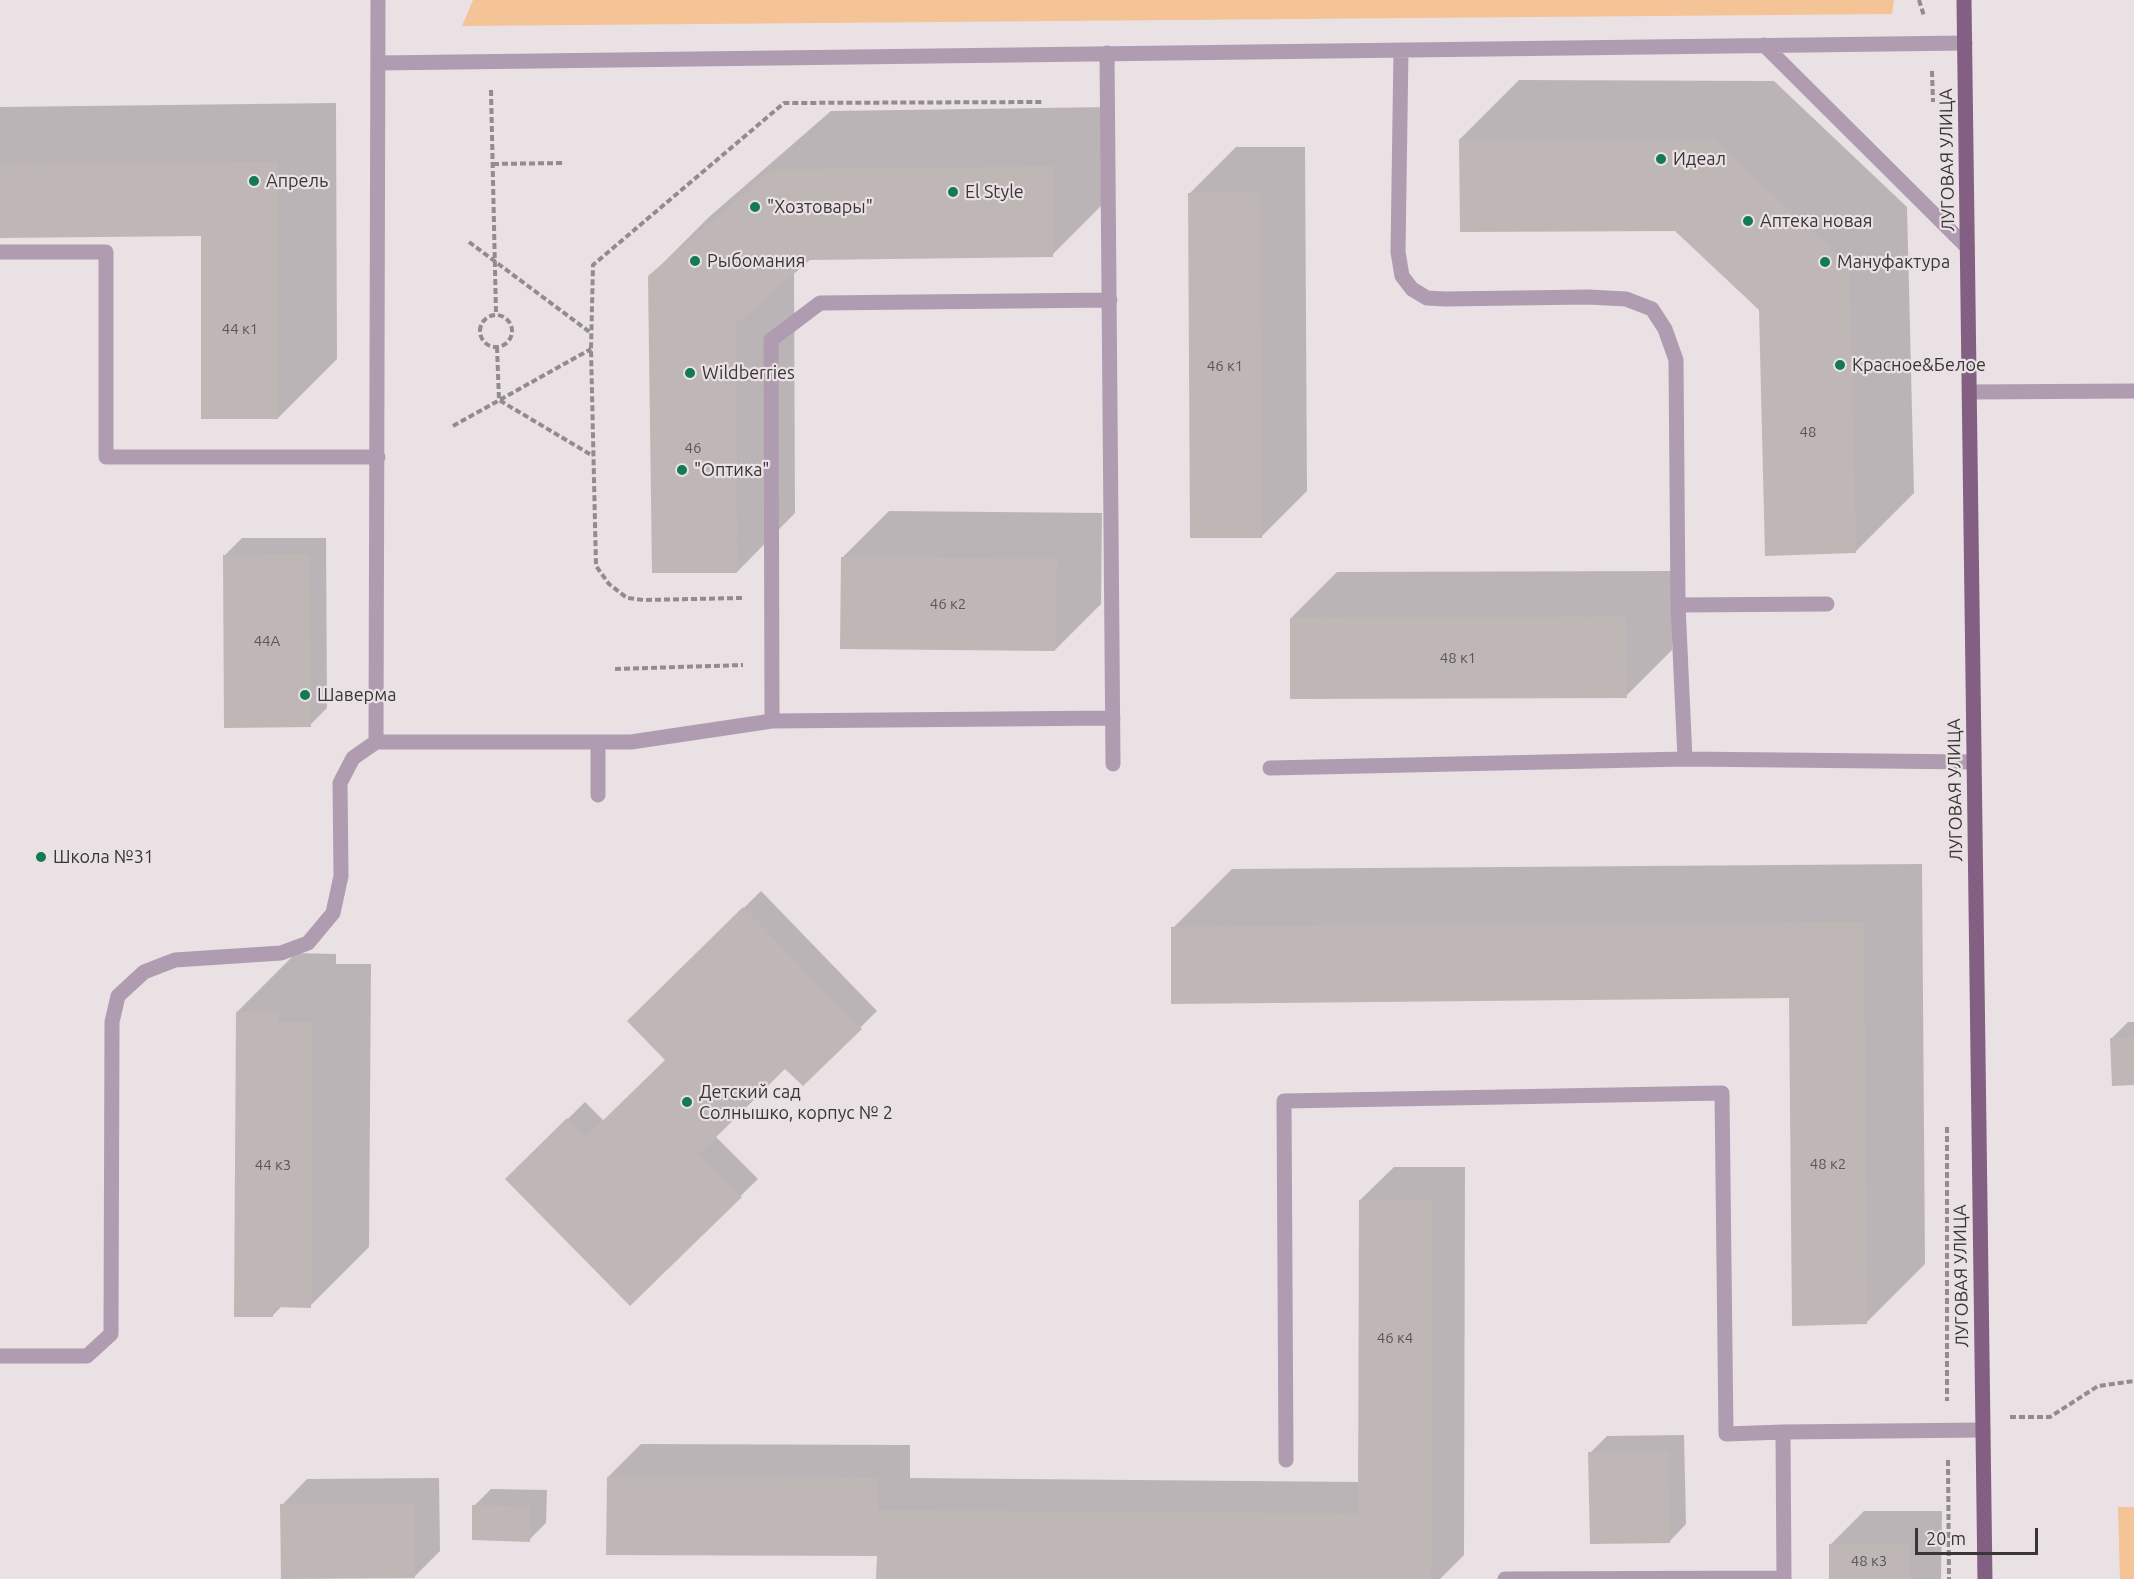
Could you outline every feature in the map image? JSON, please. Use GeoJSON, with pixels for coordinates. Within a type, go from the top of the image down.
{"type":"FeatureCollection","features":[{"type":"Feature","properties":{"kind":"main road","name":"ЛУГОВАЯ УЛИЦА"},"geometry":{"type":"LineString","coordinates":[[1964,0],[1984,1579]]}},
{"type":"Feature","properties":{"kind":"lane"},"geometry":{"type":"LineString","coordinates":[[376,742],[378,0]]}},
{"type":"Feature","properties":{"kind":"lane"},"geometry":{"type":"LineString","coordinates":[[378,63],[1965,43]]}},
{"type":"Feature","properties":{"kind":"lane"},"geometry":{"type":"LineString","coordinates":[[1764,45],[1967,247]]}},
{"type":"Feature","properties":{"kind":"lane"},"geometry":{"type":"LineString","coordinates":[[1401,50],[1398,252],[1402,276],[1412,289],[1427,298],[1445,299],[1588,297],[1626,299],[1652,309],[1665,329],[1677,360],[1678,605],[1685,759]]}},
{"type":"Feature","properties":{"kind":"lane"},"geometry":{"type":"LineString","coordinates":[[1107,53],[1113,764]]}},
{"type":"Feature","properties":{"kind":"lane"},"geometry":{"type":"LineString","coordinates":[[0,252],[106,252],[106,457],[378,457]]}},
{"type":"Feature","properties":{"kind":"lane"},"geometry":{"type":"LineString","coordinates":[[772,722],[771,340],[820,303],[1110,300]]}},
{"type":"Feature","properties":{"kind":"lane"},"geometry":{"type":"LineString","coordinates":[[1970,392],[2134,391]]}},
{"type":"Feature","properties":{"kind":"lane"},"geometry":{"type":"LineString","coordinates":[[1678,605],[1827,604]]}},
{"type":"Feature","properties":{"kind":"lane"},"geometry":{"type":"LineString","coordinates":[[0,1356],[87,1356],[111,1334],[112,1022],[118,996],[144,972],[175,960],[281,953],[308,943],[333,914],[341,876],[340,783],[352,758],[376,742],[631,742],[772,722],[1113,718]]}},
{"type":"Feature","properties":{"kind":"lane"},"geometry":{"type":"LineString","coordinates":[[598,742],[598,795]]}},
{"type":"Feature","properties":{"kind":"lane"},"geometry":{"type":"LineString","coordinates":[[1270,768],[1685,759],[1974,762]]}},
{"type":"Feature","properties":{"kind":"lane"},"geometry":{"type":"LineString","coordinates":[[1286,1460],[1284,1101],[1722,1093],[1726,1434],[1983,1423]]}},
{"type":"Feature","properties":{"kind":"lane"},"geometry":{"type":"LineString","coordinates":[[1505,1579],[1784,1578],[1783,1432]]}},
{"type":"Feature","properties":{"kind":"path"},"geometry":{"type":"LineString","coordinates":[[491,89],[496,314]]}},
{"type":"Feature","properties":{"kind":"path"},"geometry":{"type":"LineString","coordinates":[[750,597],[644,600],[627,598],[609,584],[596,566],[591,349],[593,265],[784,103],[1044,102]]}},
{"type":"Feature","properties":{"kind":"path"},"geometry":{"type":"LineString","coordinates":[[493,164],[564,164]]}},
{"type":"Feature","properties":{"kind":"path"},"geometry":{"type":"LineString","coordinates":[[469,242],[591,333]]}},
{"type":"Feature","properties":{"kind":"path"},"geometry":{"type":"LineString","coordinates":[[496,314],[508,319],[513,334],[507,344],[497,347],[487,344],[480,335],[484,320],[496,314]]}},
{"type":"Feature","properties":{"kind":"path"},"geometry":{"type":"LineString","coordinates":[[497,347],[499,399]]}},
{"type":"Feature","properties":{"kind":"path"},"geometry":{"type":"LineString","coordinates":[[453,426],[591,349]]}},
{"type":"Feature","properties":{"kind":"path"},"geometry":{"type":"LineString","coordinates":[[499,399],[594,456]]}},
{"type":"Feature","properties":{"kind":"path"},"geometry":{"type":"LineString","coordinates":[[615,669],[750,665]]}},
{"type":"Feature","properties":{"kind":"path"},"geometry":{"type":"LineString","coordinates":[[1983,1423],[2050,1417],[2098,1386],[2134,1381]]}},
{"type":"Feature","properties":{"kind":"shaded area"},"geometry":{"type":"Polygon","coordinates":[[[473,0],[1894,0],[1892,14],[462,26],[473,0]]]}},
{"type":"Feature","properties":{"kind":"shaded area"},"geometry":{"type":"Polygon","coordinates":[[[2118,1507],[2134,1507],[2134,1579],[2120,1579],[2118,1507]]]}},
{"type":"Feature","properties":{"kind":"building"},"geometry":{"type":"Polygon","coordinates":[[[1459,139],[1714,139],[1849,266],[1856,553],[1765,556],[1759,310],[1675,231],[1460,232],[1459,139]]]}},
{"type":"Feature","properties":{"kind":"building"},"geometry":{"type":"Polygon","coordinates":[[[278,162],[278,419],[201,419],[201,236],[0,238],[0,165],[278,162]]]}},
{"type":"Feature","properties":{"kind":"building"},"geometry":{"type":"Polygon","coordinates":[[[1053,166],[1053,257],[810,260],[736,323],[737,573],[652,573],[648,276],[771,170],[1053,166]]]}},
{"type":"Feature","properties":{"kind":"building"},"geometry":{"type":"Polygon","coordinates":[[[1188,193],[1260,193],[1262,538],[1190,538],[1188,193]]]}},
{"type":"Feature","properties":{"kind":"building"},"geometry":{"type":"Polygon","coordinates":[[[309,554],[311,727],[224,728],[223,555],[309,554]]]}},
{"type":"Feature","properties":{"kind":"building"},"geometry":{"type":"Polygon","coordinates":[[[841,557],[1057,559],[1055,651],[840,649],[841,557]]]}},
{"type":"Feature","properties":{"kind":"building"},"geometry":{"type":"Polygon","coordinates":[[[1626,617],[1627,698],[1290,699],[1290,618],[1626,617]]]}},
{"type":"Feature","properties":{"kind":"building","name":"Детский сад Солнышко, корпус № 2"},"geometry":{"type":"Polygon","coordinates":[[[743,907],[862,1029],[803,1086],[785,1069],[699,1154],[742,1197],[630,1306],[505,1179],[567,1118],[586,1137],[665,1060],[627,1021],[743,907]]]}},
{"type":"Feature","properties":{"kind":"building"},"geometry":{"type":"Polygon","coordinates":[[[1864,922],[1867,1324],[1792,1326],[1789,998],[1171,1004],[1171,927],[1864,922]]]}},
{"type":"Feature","properties":{"kind":"building"},"geometry":{"type":"Polygon","coordinates":[[[236,1012],[278,1012],[278,1022],[312,1022],[311,1308],[273,1307],[273,1317],[234,1317],[236,1012]]]}},
{"type":"Feature","properties":{"kind":"building"},"geometry":{"type":"Polygon","coordinates":[[[2110,1038],[2134,1038],[2134,1085],[2112,1086],[2110,1038]]]}},
{"type":"Feature","properties":{"kind":"building"},"geometry":{"type":"Polygon","coordinates":[[[1359,1200],[1432,1200],[1431,1579],[876,1579],[877,1556],[606,1555],[607,1477],[878,1478],[878,1510],[1358,1514],[1359,1200]]]}},
{"type":"Feature","properties":{"kind":"building"},"geometry":{"type":"Polygon","coordinates":[[[1668,1451],[1670,1543],[1590,1544],[1588,1452],[1668,1451]]]}},
{"type":"Feature","properties":{"kind":"building"},"geometry":{"type":"Polygon","coordinates":[[[414,1503],[415,1578],[281,1579],[280,1504],[414,1503]]]}},
{"type":"Feature","properties":{"kind":"building"},"geometry":{"type":"Polygon","coordinates":[[[472,1505],[530,1507],[530,1542],[472,1540],[472,1505]]]}},
{"type":"Feature","properties":{"kind":"building"},"geometry":{"type":"Polygon","coordinates":[[[1909,1543],[1909,1579],[1829,1579],[1829,1544],[1909,1543]]]}},
{"type":"Feature","properties":{"kind":"place","name":"Идеал"},"geometry":{"type":"Point","coordinates":[1661,159]}},
{"type":"Feature","properties":{"kind":"place","name":"Апрель"},"geometry":{"type":"Point","coordinates":[254,181]}},
{"type":"Feature","properties":{"kind":"place","name":"El Style"},"geometry":{"type":"Point","coordinates":[953,192]}},
{"type":"Feature","properties":{"kind":"place","name":"\"Хозтовары\""},"geometry":{"type":"Point","coordinates":[755,207]}},
{"type":"Feature","properties":{"kind":"place","name":"Аптека новая"},"geometry":{"type":"Point","coordinates":[1748,221]}},
{"type":"Feature","properties":{"kind":"place","name":"Рыбомания"},"geometry":{"type":"Point","coordinates":[695,261]}},
{"type":"Feature","properties":{"kind":"place","name":"Мануфактура"},"geometry":{"type":"Point","coordinates":[1825,262]}},
{"type":"Feature","properties":{"kind":"place","name":"Красное&Белое"},"geometry":{"type":"Point","coordinates":[1840,365]}},
{"type":"Feature","properties":{"kind":"place","name":"Wildberries"},"geometry":{"type":"Point","coordinates":[690,373]}},
{"type":"Feature","properties":{"kind":"place","name":"\"Оптика\""},"geometry":{"type":"Point","coordinates":[682,470]}},
{"type":"Feature","properties":{"kind":"place","name":"Шаверма"},"geometry":{"type":"Point","coordinates":[305,695]}},
{"type":"Feature","properties":{"kind":"place","name":"Школа №31"},"geometry":{"type":"Point","coordinates":[41,857]}},
{"type":"Feature","properties":{"kind":"place","name":"Детский сад Солнышко, корпус № 2"},"geometry":{"type":"Point","coordinates":[687,1102]}}]}
